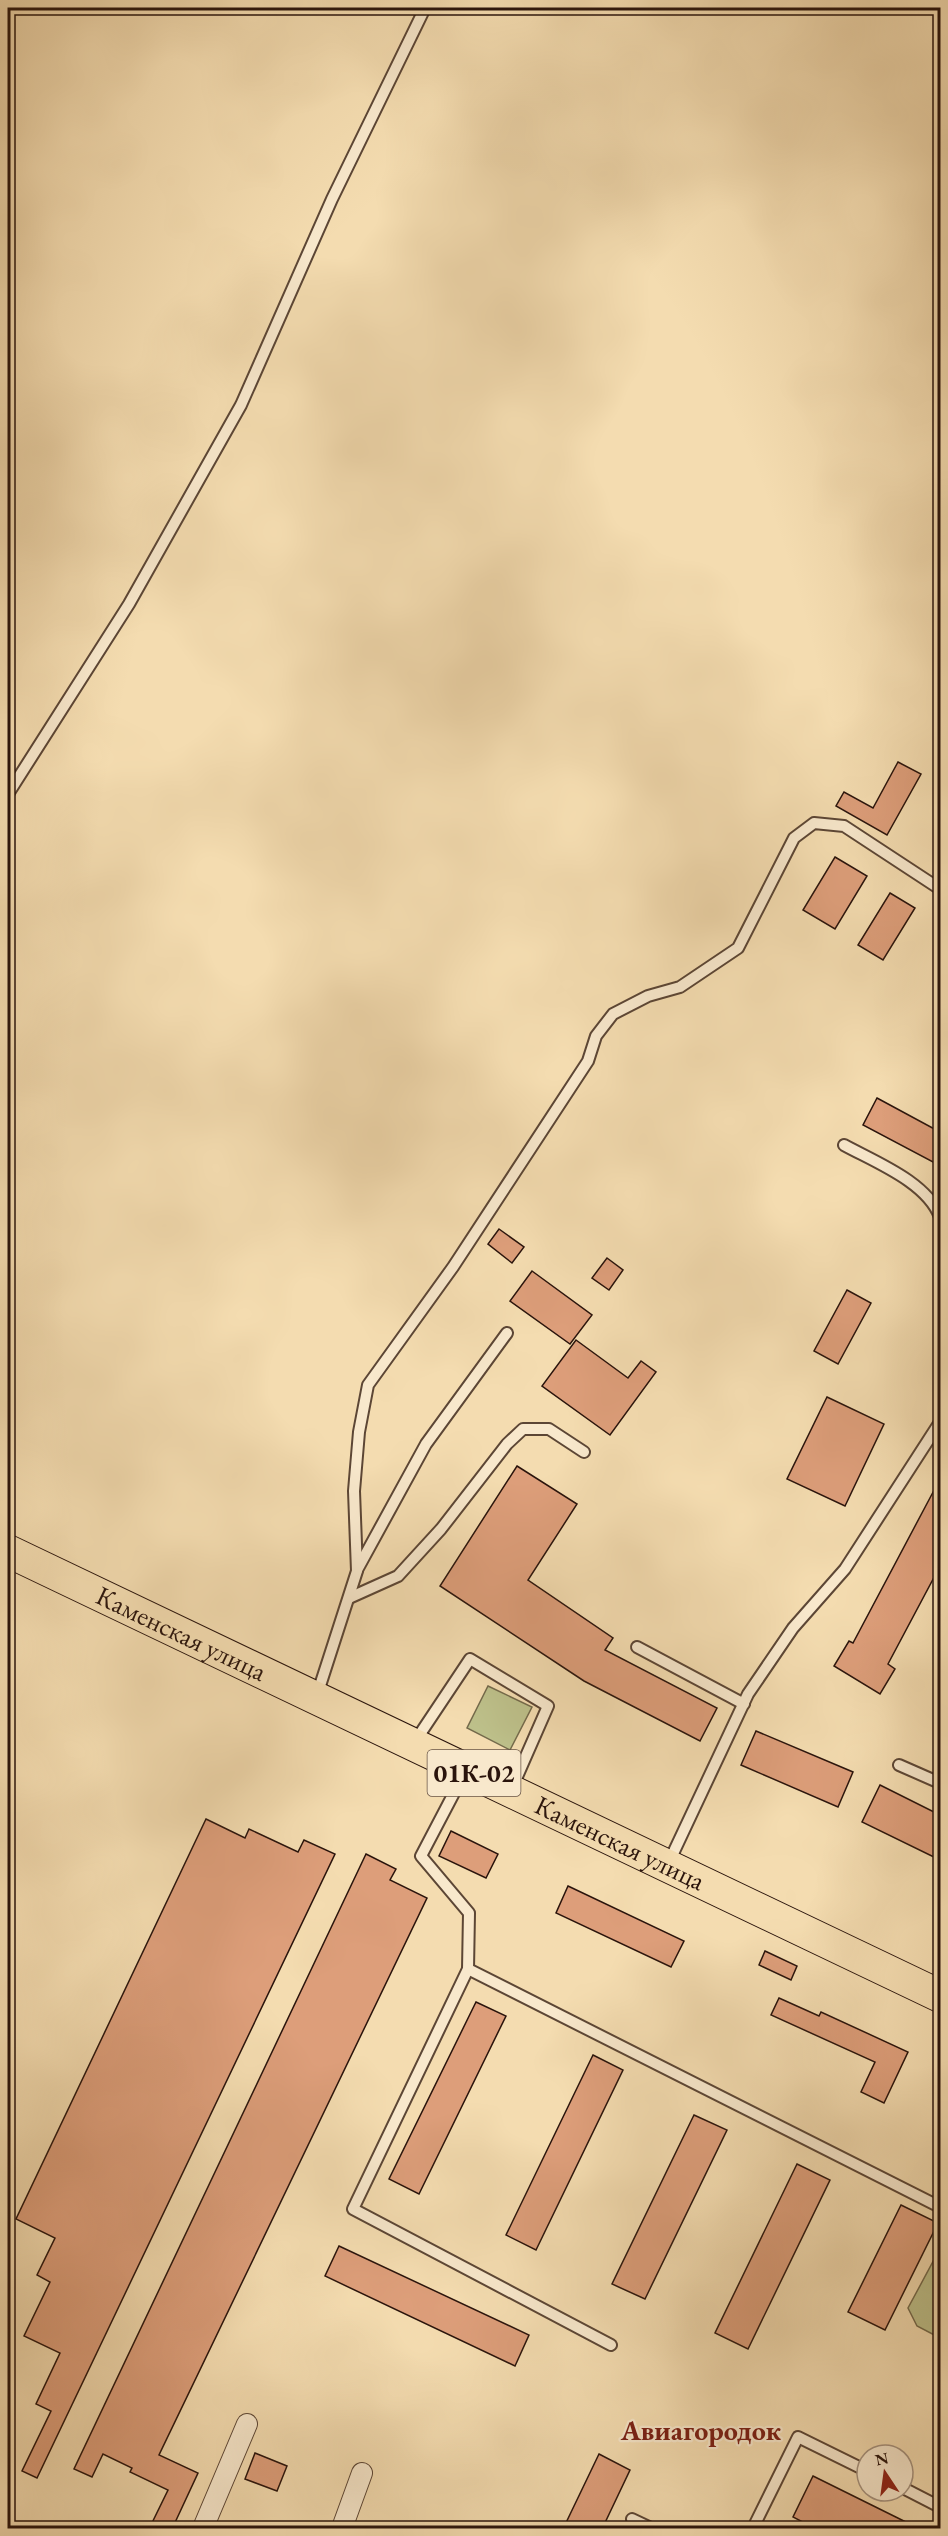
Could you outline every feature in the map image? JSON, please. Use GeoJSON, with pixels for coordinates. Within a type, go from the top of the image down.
{"type":"FeatureCollection","features":[{"type":"Feature","properties":{"kind":"main road","name":"Каменская улица"},"geometry":{"type":"LineString","coordinates":[[8,1551],[940,1996]]}},
{"type":"Feature","properties":{"kind":"street"},"geometry":{"type":"LineString","coordinates":[[203,2529],[247,2424]]}},
{"type":"Feature","properties":{"kind":"street"},"geometry":{"type":"LineString","coordinates":[[342,2529],[362,2473]]}},
{"type":"Feature","properties":{"kind":"lane"},"geometry":{"type":"LineString","coordinates":[[8,794],[129,604],[241,405],[332,199],[425,8]]}},
{"type":"Feature","properties":{"kind":"lane"},"geometry":{"type":"LineString","coordinates":[[357,1571],[354,1491],[359,1432],[368,1385],[459,1257],[588,1061],[597,1036],[613,1014],[648,996],[680,987],[738,948],[794,838],[814,823],[844,826],[940,889]]}},
{"type":"Feature","properties":{"kind":"lane"},"geometry":{"type":"LineString","coordinates":[[844,1145],[911,1181],[938,1209],[940,1217]]}},
{"type":"Feature","properties":{"kind":"lane"},"geometry":{"type":"LineString","coordinates":[[316,1698],[357,1571],[426,1444],[507,1333]]}},
{"type":"Feature","properties":{"kind":"lane"},"geometry":{"type":"LineString","coordinates":[[668,1865],[744,1704],[793,1628],[845,1569],[940,1422]]}},
{"type":"Feature","properties":{"kind":"lane"},"geometry":{"type":"LineString","coordinates":[[349,1598],[398,1576],[441,1529],[507,1444],[523,1429],[549,1429],[584,1452]]}},
{"type":"Feature","properties":{"kind":"lane"},"geometry":{"type":"LineString","coordinates":[[637,1647],[744,1704]]}},
{"type":"Feature","properties":{"kind":"lane"},"geometry":{"type":"LineString","coordinates":[[412,1744],[470,1659],[548,1706],[510,1791]]}},
{"type":"Feature","properties":{"kind":"lane"},"geometry":{"type":"LineString","coordinates":[[899,1765],[940,1784]]}},
{"type":"Feature","properties":{"kind":"lane"},"geometry":{"type":"LineString","coordinates":[[466,1769],[421,1857],[469,1913],[468,1969],[353,2209],[611,2345]]}},
{"type":"Feature","properties":{"kind":"lane"},"geometry":{"type":"LineString","coordinates":[[468,1969],[940,2207]]}},
{"type":"Feature","properties":{"kind":"lane"},"geometry":{"type":"LineString","coordinates":[[753,2529],[798,2437],[855,2465]]}},
{"type":"Feature","properties":{"kind":"lane"},"geometry":{"type":"LineString","coordinates":[[915,2494],[940,2507]]}},
{"type":"Feature","properties":{"kind":"lane"},"geometry":{"type":"LineString","coordinates":[[632,2519],[651,2529]]}},
{"type":"Feature","properties":{"kind":"green space"},"geometry":{"type":"Polygon","coordinates":[[[488,1686],[532,1707],[510,1750],[467,1728],[488,1686]]]}},
{"type":"Feature","properties":{"kind":"green space"},"geometry":{"type":"Polygon","coordinates":[[[940,2255],[940,2338],[917,2326],[908,2308],[936,2256],[940,2255]]]}},
{"type":"Feature","properties":{"kind":"building"},"geometry":{"type":"Polygon","coordinates":[[[898,762],[921,774],[887,835],[836,806],[844,792],[873,808],[898,762]]]}},
{"type":"Feature","properties":{"kind":"building"},"geometry":{"type":"Polygon","coordinates":[[[835,857],[867,876],[835,929],[803,910],[835,857]]]}},
{"type":"Feature","properties":{"kind":"building"},"geometry":{"type":"Polygon","coordinates":[[[890,893],[915,908],[883,960],[858,945],[890,893]]]}},
{"type":"Feature","properties":{"kind":"building"},"geometry":{"type":"Polygon","coordinates":[[[877,1098],[940,1132],[940,1148],[933,1162],[863,1125],[877,1098]]]}},
{"type":"Feature","properties":{"kind":"building"},"geometry":{"type":"Polygon","coordinates":[[[499,1229],[524,1247],[512,1263],[488,1244],[499,1229]]]}},
{"type":"Feature","properties":{"kind":"building"},"geometry":{"type":"Polygon","coordinates":[[[607,1258],[623,1270],[609,1290],[592,1278],[607,1258]]]}},
{"type":"Feature","properties":{"kind":"building"},"geometry":{"type":"Polygon","coordinates":[[[532,1271],[592,1315],[570,1344],[510,1301],[532,1271]]]}},
{"type":"Feature","properties":{"kind":"building"},"geometry":{"type":"Polygon","coordinates":[[[847,1290],[871,1303],[838,1364],[814,1351],[847,1290]]]}},
{"type":"Feature","properties":{"kind":"building"},"geometry":{"type":"Polygon","coordinates":[[[576,1340],[628,1378],[641,1361],[656,1372],[610,1435],[542,1386],[576,1340]]]}},
{"type":"Feature","properties":{"kind":"building"},"geometry":{"type":"Polygon","coordinates":[[[827,1397],[884,1424],[845,1506],[787,1479],[827,1397]]]}},
{"type":"Feature","properties":{"kind":"building"},"geometry":{"type":"Polygon","coordinates":[[[517,1466],[577,1504],[528,1580],[613,1638],[605,1650],[717,1708],[700,1741],[584,1681],[440,1586],[517,1466]]]}},
{"type":"Feature","properties":{"kind":"building"},"geometry":{"type":"Polygon","coordinates":[[[940,1479],[940,1566],[888,1664],[895,1669],[880,1694],[834,1666],[849,1641],[853,1643],[940,1479]]]}},
{"type":"Feature","properties":{"kind":"building"},"geometry":{"type":"Polygon","coordinates":[[[756,1731],[853,1772],[838,1807],[741,1765],[756,1731]]]}},
{"type":"Feature","properties":{"kind":"building"},"geometry":{"type":"Polygon","coordinates":[[[880,1785],[940,1815],[940,1860],[862,1822],[880,1785]]]}},
{"type":"Feature","properties":{"kind":"building"},"geometry":{"type":"Polygon","coordinates":[[[206,1819],[245,1838],[249,1829],[298,1852],[304,1840],[335,1854],[37,2478],[22,2471],[51,2411],[36,2404],[60,2353],[24,2336],[50,2282],[37,2275],[55,2238],[16,2219],[206,1819]]]}},
{"type":"Feature","properties":{"kind":"building"},"geometry":{"type":"Polygon","coordinates":[[[451,1831],[498,1854],[486,1878],[439,1856],[451,1831]]]}},
{"type":"Feature","properties":{"kind":"building"},"geometry":{"type":"Polygon","coordinates":[[[366,1854],[396,1869],[390,1880],[427,1898],[159,2455],[198,2473],[172,2529],[149,2529],[168,2490],[130,2472],[132,2468],[103,2454],[92,2477],[74,2469],[366,1854]]]}},
{"type":"Feature","properties":{"kind":"building"},"geometry":{"type":"Polygon","coordinates":[[[568,1886],[684,1941],[671,1967],[556,1913],[568,1886]]]}},
{"type":"Feature","properties":{"kind":"building"},"geometry":{"type":"Polygon","coordinates":[[[765,1951],[797,1966],[791,1980],[759,1965],[765,1951]]]}},
{"type":"Feature","properties":{"kind":"building"},"geometry":{"type":"Polygon","coordinates":[[[779,1998],[819,2016],[821,2012],[908,2052],[884,2103],[861,2092],[875,2062],[771,2015],[779,1998]]]}},
{"type":"Feature","properties":{"kind":"building"},"geometry":{"type":"Polygon","coordinates":[[[476,2002],[506,2016],[419,2194],[389,2179],[476,2002]]]}},
{"type":"Feature","properties":{"kind":"building"},"geometry":{"type":"Polygon","coordinates":[[[593,2055],[623,2070],[536,2250],[506,2235],[593,2055]]]}},
{"type":"Feature","properties":{"kind":"building"},"geometry":{"type":"Polygon","coordinates":[[[694,2115],[727,2130],[645,2299],[612,2284],[694,2115]]]}},
{"type":"Feature","properties":{"kind":"building"},"geometry":{"type":"Polygon","coordinates":[[[797,2164],[830,2180],[748,2349],[715,2333],[797,2164]]]}},
{"type":"Feature","properties":{"kind":"building"},"geometry":{"type":"Polygon","coordinates":[[[901,2205],[938,2223],[885,2330],[848,2312],[901,2205]]]}},
{"type":"Feature","properties":{"kind":"building"},"geometry":{"type":"Polygon","coordinates":[[[339,2246],[529,2335],[515,2366],[325,2276],[339,2246]]]}},
{"type":"Feature","properties":{"kind":"building"},"geometry":{"type":"Polygon","coordinates":[[[255,2453],[287,2466],[277,2491],[245,2479],[255,2453]]]}},
{"type":"Feature","properties":{"kind":"building"},"geometry":{"type":"Polygon","coordinates":[[[599,2454],[630,2470],[602,2529],[563,2529],[599,2454]]]}},
{"type":"Feature","properties":{"kind":"building"},"geometry":{"type":"Polygon","coordinates":[[[813,2476],[855,2497],[855,2503],[868,2503],[920,2529],[816,2529],[793,2517],[813,2476]]]}},
{"type":"Feature","properties":{"kind":"district","name":"Авиагородок"},"geometry":{"type":"Point","coordinates":[701,2430]}}]}
